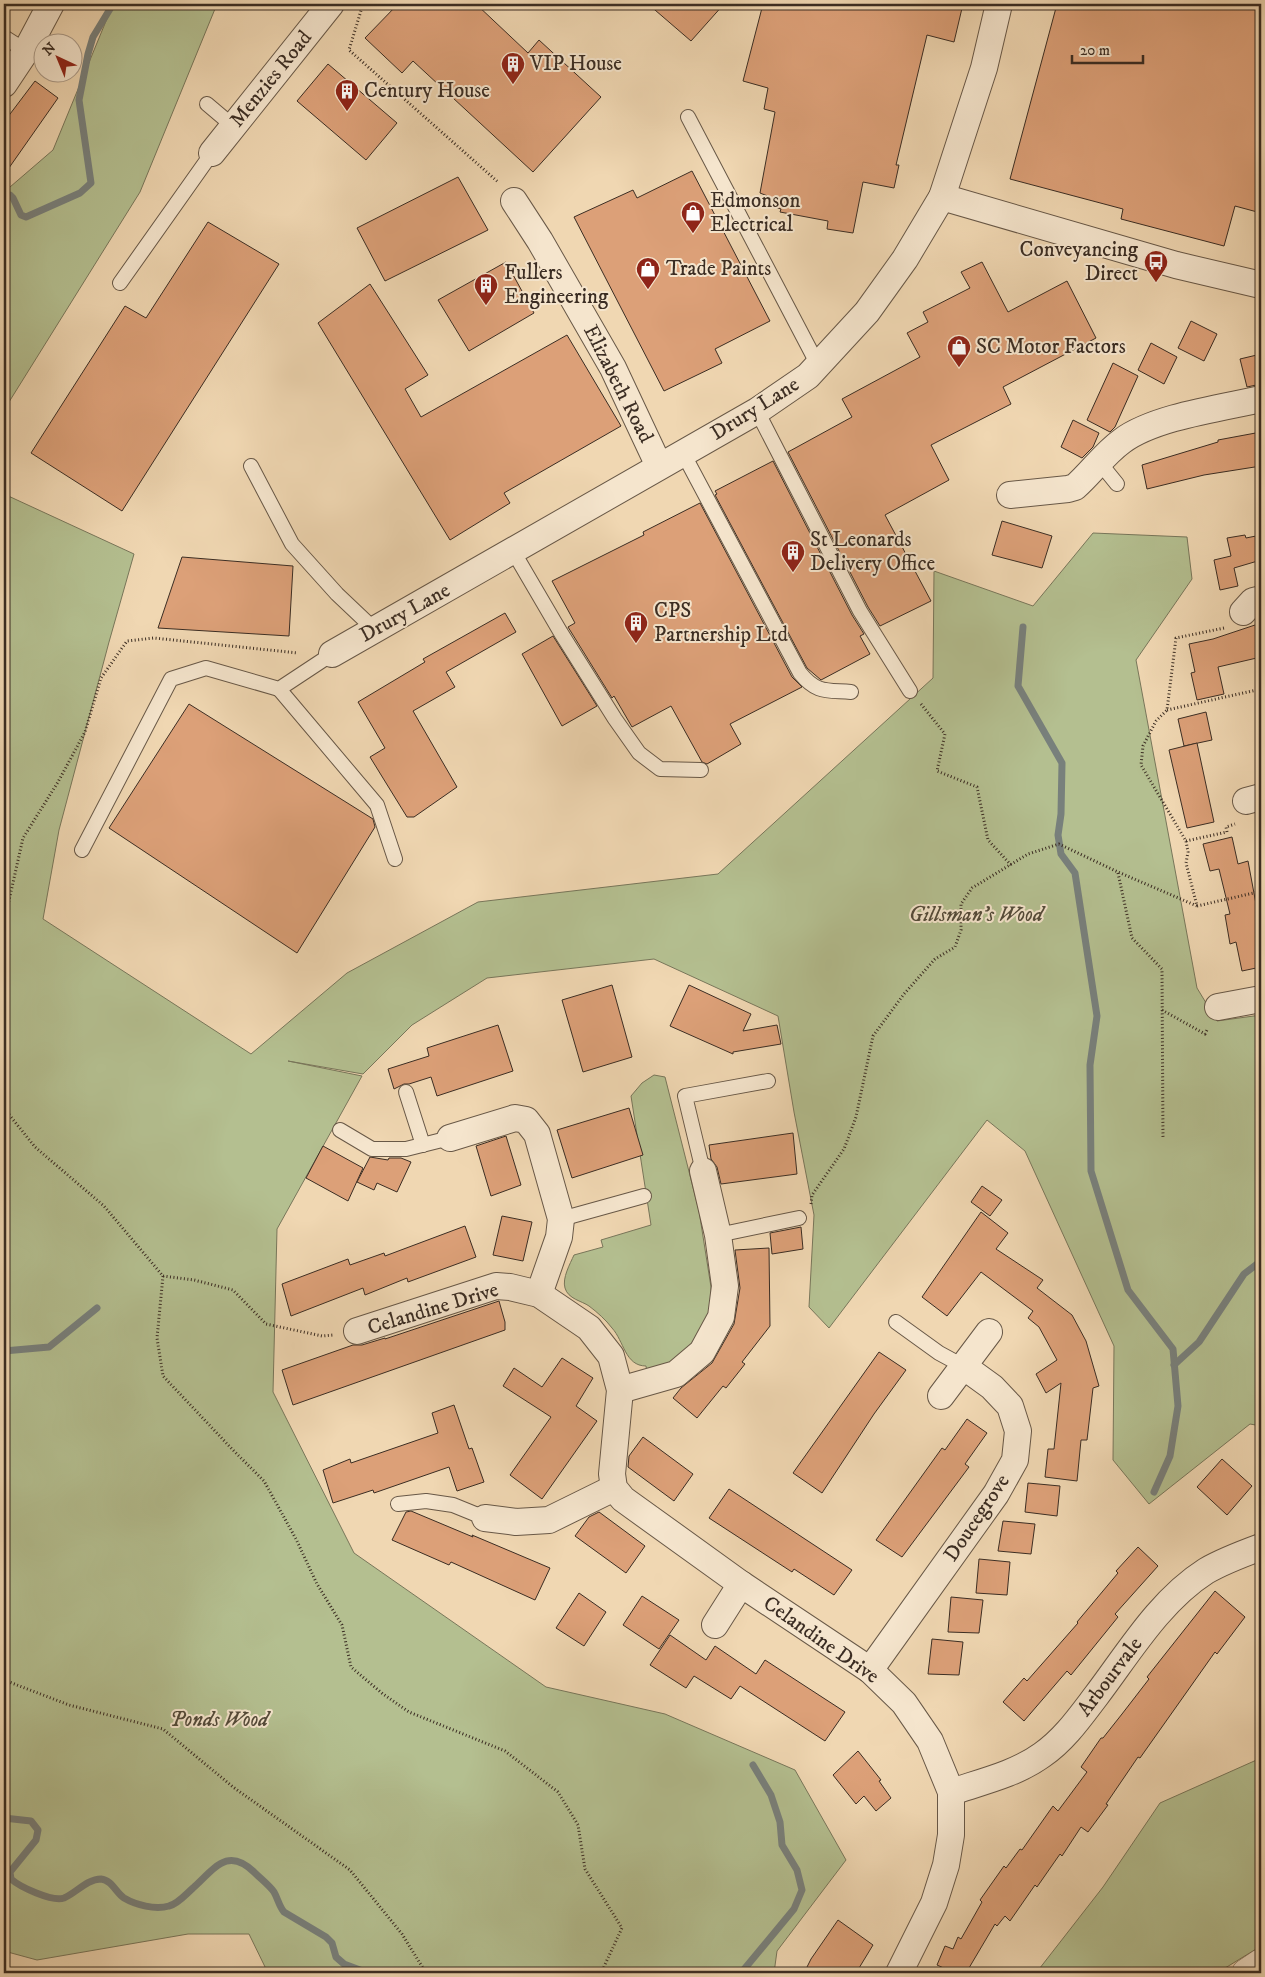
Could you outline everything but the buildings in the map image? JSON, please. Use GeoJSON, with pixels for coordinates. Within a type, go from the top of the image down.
{"type":"FeatureCollection","features":[{"type":"Feature","properties":{"kind":"street"},"geometry":{"type":"LineString","coordinates":[[4,84],[26,51],[51,4]]}},
{"type":"Feature","properties":{"kind":"street","name":"Menzies Road"},"geometry":{"type":"LineString","coordinates":[[212,154],[331,4]]}},
{"type":"Feature","properties":{"kind":"street","name":"Drury Lane"},"geometry":{"type":"LineString","coordinates":[[332,654],[757,411],[808,376],[867,312],[905,259],[942,197],[984,68],[999,4]]}},
{"type":"Feature","properties":{"kind":"street"},"geometry":{"type":"LineString","coordinates":[[942,197],[1176,265],[1261,285]]}},
{"type":"Feature","properties":{"kind":"street","name":"Elizabeth Road"},"geometry":{"type":"LineString","coordinates":[[514,201],[540,241],[613,368],[660,466]]}},
{"type":"Feature","properties":{"kind":"street"},"geometry":{"type":"LineString","coordinates":[[1010,495],[1075,487],[1121,442],[1140,430],[1159,422],[1261,399]]}},
{"type":"Feature","properties":{"kind":"street"},"geometry":{"type":"LineString","coordinates":[[1218,1007],[1261,999]]}},
{"type":"Feature","properties":{"kind":"street"},"geometry":{"type":"LineString","coordinates":[[450,1138],[515,1118],[526,1120],[537,1134],[561,1220],[559,1237],[539,1294]]}},
{"type":"Feature","properties":{"kind":"street"},"geometry":{"type":"LineString","coordinates":[[620,1390],[676,1374],[702,1352],[721,1317],[725,1286],[718,1236],[703,1171]]}},
{"type":"Feature","properties":{"kind":"street","name":"Celandine Drive"},"geometry":{"type":"LineString","coordinates":[[357,1331],[496,1286],[510,1286],[539,1294],[589,1328],[611,1356],[620,1390],[612,1474],[614,1488],[623,1499],[741,1584],[870,1670],[904,1703],[930,1741],[951,1792],[951,1835],[946,1865],[934,1902],[899,1973]]}},
{"type":"Feature","properties":{"kind":"street"},"geometry":{"type":"LineString","coordinates":[[941,1396],[989,1332]]}},
{"type":"Feature","properties":{"kind":"street","name":"Doucegrove"},"geometry":{"type":"LineString","coordinates":[[870,1670],[996,1494],[1015,1460],[1018,1431],[1010,1406],[992,1387],[963,1366]]}},
{"type":"Feature","properties":{"kind":"street"},"geometry":{"type":"LineString","coordinates":[[485,1518],[516,1522],[549,1520],[614,1488]]}},
{"type":"Feature","properties":{"kind":"street","name":"Arbourvale"},"geometry":{"type":"LineString","coordinates":[[951,1792],[1014,1771],[1042,1756],[1066,1734],[1155,1618],[1178,1594],[1205,1572],[1232,1558],[1261,1547]]}},
{"type":"Feature","properties":{"kind":"street","name":"Celandine Drive"},"geometry":{"type":"LineString","coordinates":[[715,1625],[741,1584]]}},
{"type":"Feature","properties":{"kind":"street"},"geometry":{"type":"LineString","coordinates":[[1246,1973],[1261,1963]]}},
{"type":"Feature","properties":{"kind":"lane"},"geometry":{"type":"LineString","coordinates":[[4,37],[26,51]]}},
{"type":"Feature","properties":{"kind":"lane"},"geometry":{"type":"LineString","coordinates":[[206,104],[234,126]]}},
{"type":"Feature","properties":{"kind":"lane"},"geometry":{"type":"LineString","coordinates":[[688,117],[818,364]]}},
{"type":"Feature","properties":{"kind":"lane"},"geometry":{"type":"LineString","coordinates":[[120,283],[212,154]]}},
{"type":"Feature","properties":{"kind":"lane"},"geometry":{"type":"LineString","coordinates":[[757,411],[860,611],[910,691]]}},
{"type":"Feature","properties":{"kind":"lane"},"geometry":{"type":"LineString","coordinates":[[683,453],[800,674],[810,685],[823,690],[851,692]]}},
{"type":"Feature","properties":{"kind":"lane"},"geometry":{"type":"LineString","coordinates":[[1100,463],[1117,484]]}},
{"type":"Feature","properties":{"kind":"lane"},"geometry":{"type":"LineString","coordinates":[[252,466],[292,544],[337,594],[375,630]]}},
{"type":"Feature","properties":{"kind":"lane"},"geometry":{"type":"LineString","coordinates":[[513,551],[561,634],[639,753],[660,769],[701,770]]}},
{"type":"Feature","properties":{"kind":"lane"},"geometry":{"type":"LineString","coordinates":[[279,689],[332,654]]}},
{"type":"Feature","properties":{"kind":"lane"},"geometry":{"type":"LineString","coordinates":[[82,850],[171,678],[206,668],[279,689],[377,805],[396,860]]}},
{"type":"Feature","properties":{"kind":"lane"},"geometry":{"type":"LineString","coordinates":[[703,1171],[686,1096],[768,1081]]}},
{"type":"Feature","properties":{"kind":"lane"},"geometry":{"type":"LineString","coordinates":[[406,1092],[423,1145]]}},
{"type":"Feature","properties":{"kind":"lane"},"geometry":{"type":"LineString","coordinates":[[340,1130],[372,1150],[406,1149],[450,1138]]}},
{"type":"Feature","properties":{"kind":"lane"},"geometry":{"type":"LineString","coordinates":[[561,1220],[644,1196]]}},
{"type":"Feature","properties":{"kind":"lane"},"geometry":{"type":"LineString","coordinates":[[718,1236],[800,1218]]}},
{"type":"Feature","properties":{"kind":"lane"},"geometry":{"type":"LineString","coordinates":[[896,1322],[939,1354],[963,1366]]}},
{"type":"Feature","properties":{"kind":"lane"},"geometry":{"type":"LineString","coordinates":[[398,1504],[426,1501],[453,1505],[485,1518]]}},
{"type":"Feature","properties":{"kind":"path"},"geometry":{"type":"LineString","coordinates":[[363,4],[349,50],[496,179],[514,201]]}},
{"type":"Feature","properties":{"kind":"path"},"geometry":{"type":"LineString","coordinates":[[1167,710],[1176,638],[1245,623],[1252,606]]}},
{"type":"Feature","properties":{"kind":"path"},"geometry":{"type":"LineString","coordinates":[[1197,906],[1186,863],[1188,852],[1186,841],[1141,765],[1143,746],[1156,721],[1167,710],[1260,689],[1261,692]]}},
{"type":"Feature","properties":{"kind":"path"},"geometry":{"type":"LineString","coordinates":[[910,691],[944,734],[937,771],[977,788],[988,840],[1011,865]]}},
{"type":"Feature","properties":{"kind":"path"},"geometry":{"type":"LineString","coordinates":[[1186,841],[1227,832],[1226,826],[1250,820],[1254,799]]}},
{"type":"Feature","properties":{"kind":"path"},"geometry":{"type":"LineString","coordinates":[[812,1195],[844,1149],[856,1117],[872,1036],[904,994],[935,959],[955,947],[961,930],[961,904],[972,888],[1028,854],[1059,844],[1197,906],[1258,892],[1261,893]]}},
{"type":"Feature","properties":{"kind":"path"},"geometry":{"type":"LineString","coordinates":[[1118,872],[1132,938],[1162,969],[1163,1139]]}},
{"type":"Feature","properties":{"kind":"path"},"geometry":{"type":"LineString","coordinates":[[1162,1010],[1205,1034],[1218,1007]]}},
{"type":"Feature","properties":{"kind":"path"},"geometry":{"type":"LineString","coordinates":[[4,1098],[7,1112],[35,1147],[104,1206],[163,1276],[194,1280],[233,1290],[266,1324],[322,1336],[357,1331]]}},
{"type":"Feature","properties":{"kind":"path"},"geometry":{"type":"LineString","coordinates":[[163,1276],[157,1338],[163,1376],[264,1481],[284,1515],[317,1584],[342,1624],[350,1666],[383,1694],[409,1712],[506,1751],[558,1792],[578,1825],[585,1868],[622,1928],[601,1973]]}},
{"type":"Feature","properties":{"kind":"path"},"geometry":{"type":"LineString","coordinates":[[4,1680],[69,1705],[163,1729],[233,1787],[350,1870],[402,1934],[426,1973]]}},
{"type":"Feature","properties":{"kind":"green space"},"geometry":{"type":"Polygon","coordinates":[[[113,4],[217,4],[140,192],[4,410],[4,188],[10,187],[53,150],[113,4]]]}},
{"type":"Feature","properties":{"kind":"green space"},"geometry":{"type":"Polygon","coordinates":[[[4,494],[134,554],[59,830],[43,919],[251,1054],[347,973],[478,902],[718,874],[933,678],[934,571],[1033,606],[1093,533],[1187,537],[1192,579],[1136,660],[1197,988],[1217,1021],[1261,1015],[1261,1426],[1250,1424],[1149,1504],[1113,1460],[1114,1346],[1025,1151],[987,1120],[829,1328],[809,1307],[814,1215],[778,1016],[654,959],[487,978],[412,1025],[363,1074],[288,1061],[362,1076],[277,1229],[273,1392],[354,1553],[546,1687],[665,1714],[795,1770],[846,1860],[777,1951],[774,1973],[268,1973],[249,1934],[188,1934],[37,1960],[4,1951],[4,494]]]}},
{"type":"Feature","properties":{"kind":"green space"},"geometry":{"type":"Polygon","coordinates":[[[654,1075],[665,1077],[699,1211],[711,1287],[711,1308],[696,1339],[675,1361],[647,1373],[646,1366],[639,1365],[629,1357],[616,1333],[607,1322],[589,1306],[569,1295],[564,1284],[574,1255],[603,1247],[601,1240],[651,1225],[631,1096],[642,1083],[654,1075]]]}},
{"type":"Feature","properties":{"kind":"green space"},"geometry":{"type":"Polygon","coordinates":[[[1261,1758],[1261,1946],[1217,1973],[1036,1973],[1103,1887],[1160,1803],[1261,1758]]]}},
{"type":"Feature","properties":{"kind":"waterway"},"geometry":{"type":"LineString","coordinates":[[4,196],[10,195],[21,215],[26,217],[80,193],[91,183],[79,100],[93,37],[113,4]]}},
{"type":"Feature","properties":{"kind":"waterway"},"geometry":{"type":"LineString","coordinates":[[1023,627],[1018,686],[1062,763],[1061,814],[1058,835],[1061,854],[1075,873],[1097,1016],[1090,1065],[1091,1171],[1128,1290],[1173,1349],[1178,1406],[1170,1456],[1154,1492]]}},
{"type":"Feature","properties":{"kind":"waterway"},"geometry":{"type":"LineString","coordinates":[[1174,1365],[1199,1342],[1244,1274],[1261,1261]]}},
{"type":"Feature","properties":{"kind":"waterway"},"geometry":{"type":"LineString","coordinates":[[4,1351],[49,1347],[97,1308]]}},
{"type":"Feature","properties":{"kind":"waterway"},"geometry":{"type":"LineString","coordinates":[[741,1973],[794,1909],[802,1890],[797,1870],[782,1845],[780,1822],[771,1795],[753,1765]]}},
{"type":"Feature","properties":{"kind":"waterway"},"geometry":{"type":"LineString","coordinates":[[4,1818],[31,1821],[38,1830],[36,1840],[10,1872],[11,1879],[36,1893],[52,1898],[64,1898],[91,1881],[101,1879],[111,1884],[121,1896],[129,1901],[140,1905],[164,1907],[179,1901],[215,1867],[229,1861],[237,1861],[245,1865],[270,1887],[284,1912],[326,1937],[332,1943],[336,1957],[344,1964],[368,1973]]}},
{"type":"Feature","properties":{"kind":"place","name":"VIP House"},"geometry":{"type":"Point","coordinates":[513,85]}},
{"type":"Feature","properties":{"kind":"place","name":"Century House"},"geometry":{"type":"Point","coordinates":[347,112]}},
{"type":"Feature","properties":{"kind":"place","name":"Edmonson Electrical"},"geometry":{"type":"Point","coordinates":[693,234]}},
{"type":"Feature","properties":{"kind":"place","name":"Conveyancing Direct"},"geometry":{"type":"Point","coordinates":[1156,283]}},
{"type":"Feature","properties":{"kind":"place","name":"Trade Paints"},"geometry":{"type":"Point","coordinates":[648,290]}},
{"type":"Feature","properties":{"kind":"place","name":"Fullers Engineering"},"geometry":{"type":"Point","coordinates":[486,306]}},
{"type":"Feature","properties":{"kind":"place","name":"SC Motor Factors"},"geometry":{"type":"Point","coordinates":[959,368]}},
{"type":"Feature","properties":{"kind":"place","name":"St Leonards Delivery Office"},"geometry":{"type":"Point","coordinates":[793,573]}},
{"type":"Feature","properties":{"kind":"place","name":"CPS Partnership Ltd"},"geometry":{"type":"Point","coordinates":[636,644]}},
{"type":"Feature","properties":{"kind":"park label","name":"Gillsman's Wood"},"geometry":{"type":"Point","coordinates":[976,915]}},
{"type":"Feature","properties":{"kind":"park label","name":"Ponds Wood"},"geometry":{"type":"Point","coordinates":[219,1720]}}]}
